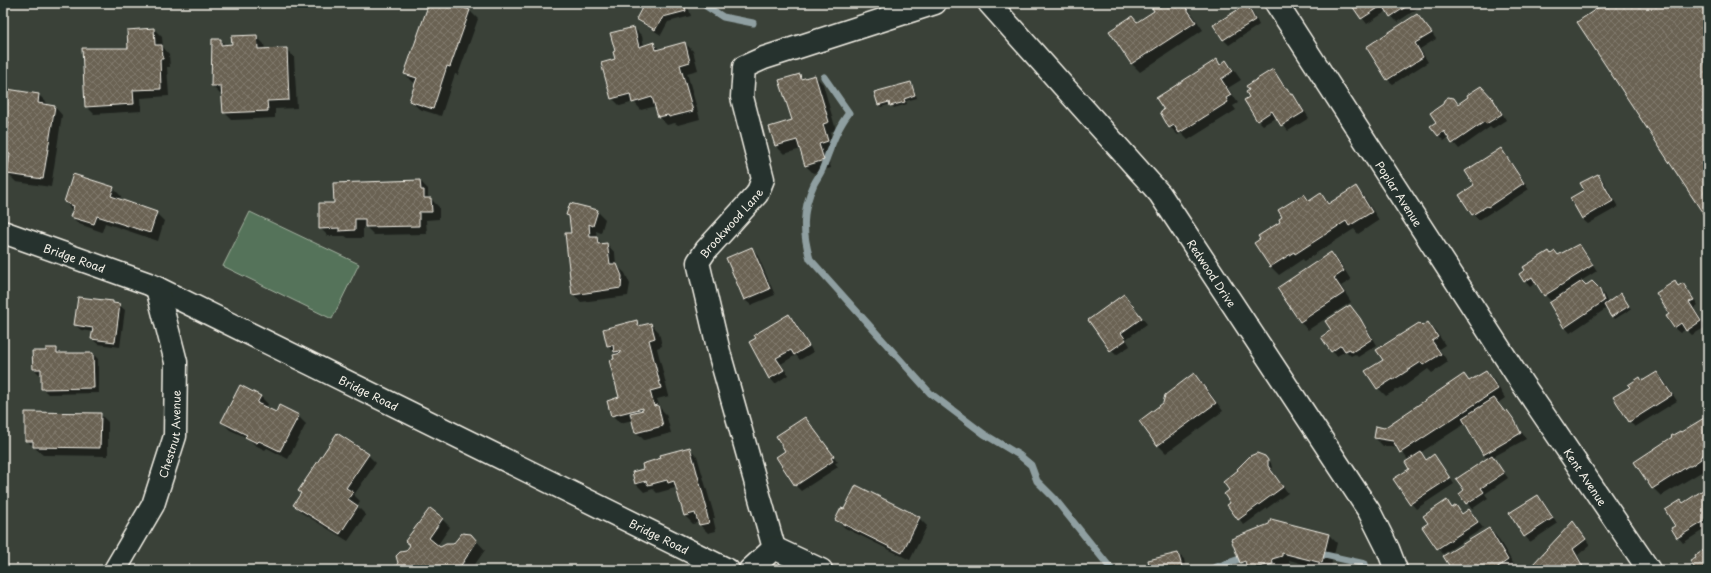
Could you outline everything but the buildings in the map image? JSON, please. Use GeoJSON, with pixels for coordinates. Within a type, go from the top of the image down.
{"type":"FeatureCollection","features":[{"type":"Feature","properties":{"kind":"street","name":"Brookwood Lane"},"geometry":{"type":"LineString","coordinates":[[774,548],[720,356],[698,262],[706,250],[756,194],[763,179],[742,97],[744,67],[764,58],[935,3]]}},
{"type":"Feature","properties":{"kind":"street","name":"Redwood Drive"},"geometry":{"type":"LineString","coordinates":[[989,3],[1160,194],[1368,511],[1388,549],[1396,570]]}},
{"type":"Feature","properties":{"kind":"street","name":"Poplar Avenue"},"geometry":{"type":"LineString","coordinates":[[1276,3],[1522,383]]}},
{"type":"Feature","properties":{"kind":"street","name":"Bridge Road"},"geometry":{"type":"LineString","coordinates":[[3,232],[157,288],[728,570]]}},
{"type":"Feature","properties":{"kind":"street","name":"Chestnut Avenue"},"geometry":{"type":"LineString","coordinates":[[115,570],[154,505],[175,436],[176,362],[157,288]]}},
{"type":"Feature","properties":{"kind":"street","name":"Kent Avenue"},"geometry":{"type":"LineString","coordinates":[[1522,383],[1648,570]]}},
{"type":"Feature","properties":{"kind":"street"},"geometry":{"type":"LineString","coordinates":[[750,570],[774,548],[821,570]]}},
{"type":"Feature","properties":{"kind":"green space"},"geometry":{"type":"Polygon","coordinates":[[[250,212],[359,264],[332,319],[223,266],[250,212]]]}},
{"type":"Feature","properties":{"kind":"waterway"},"geometry":{"type":"LineString","coordinates":[[705,3],[706,6],[723,17],[753,23]]}},
{"type":"Feature","properties":{"kind":"waterway"},"geometry":{"type":"LineString","coordinates":[[824,77],[849,113],[838,131],[807,203],[804,221],[807,249],[810,259],[930,393],[984,434],[1019,455],[1031,465],[1037,481],[1054,498],[1112,570]]}},
{"type":"Feature","properties":{"kind":"waterway"},"geometry":{"type":"LineString","coordinates":[[1316,553],[1365,564]]}},
{"type":"Feature","properties":{"kind":"waterway"},"geometry":{"type":"LineString","coordinates":[[1208,570],[1248,556]]}}]}
